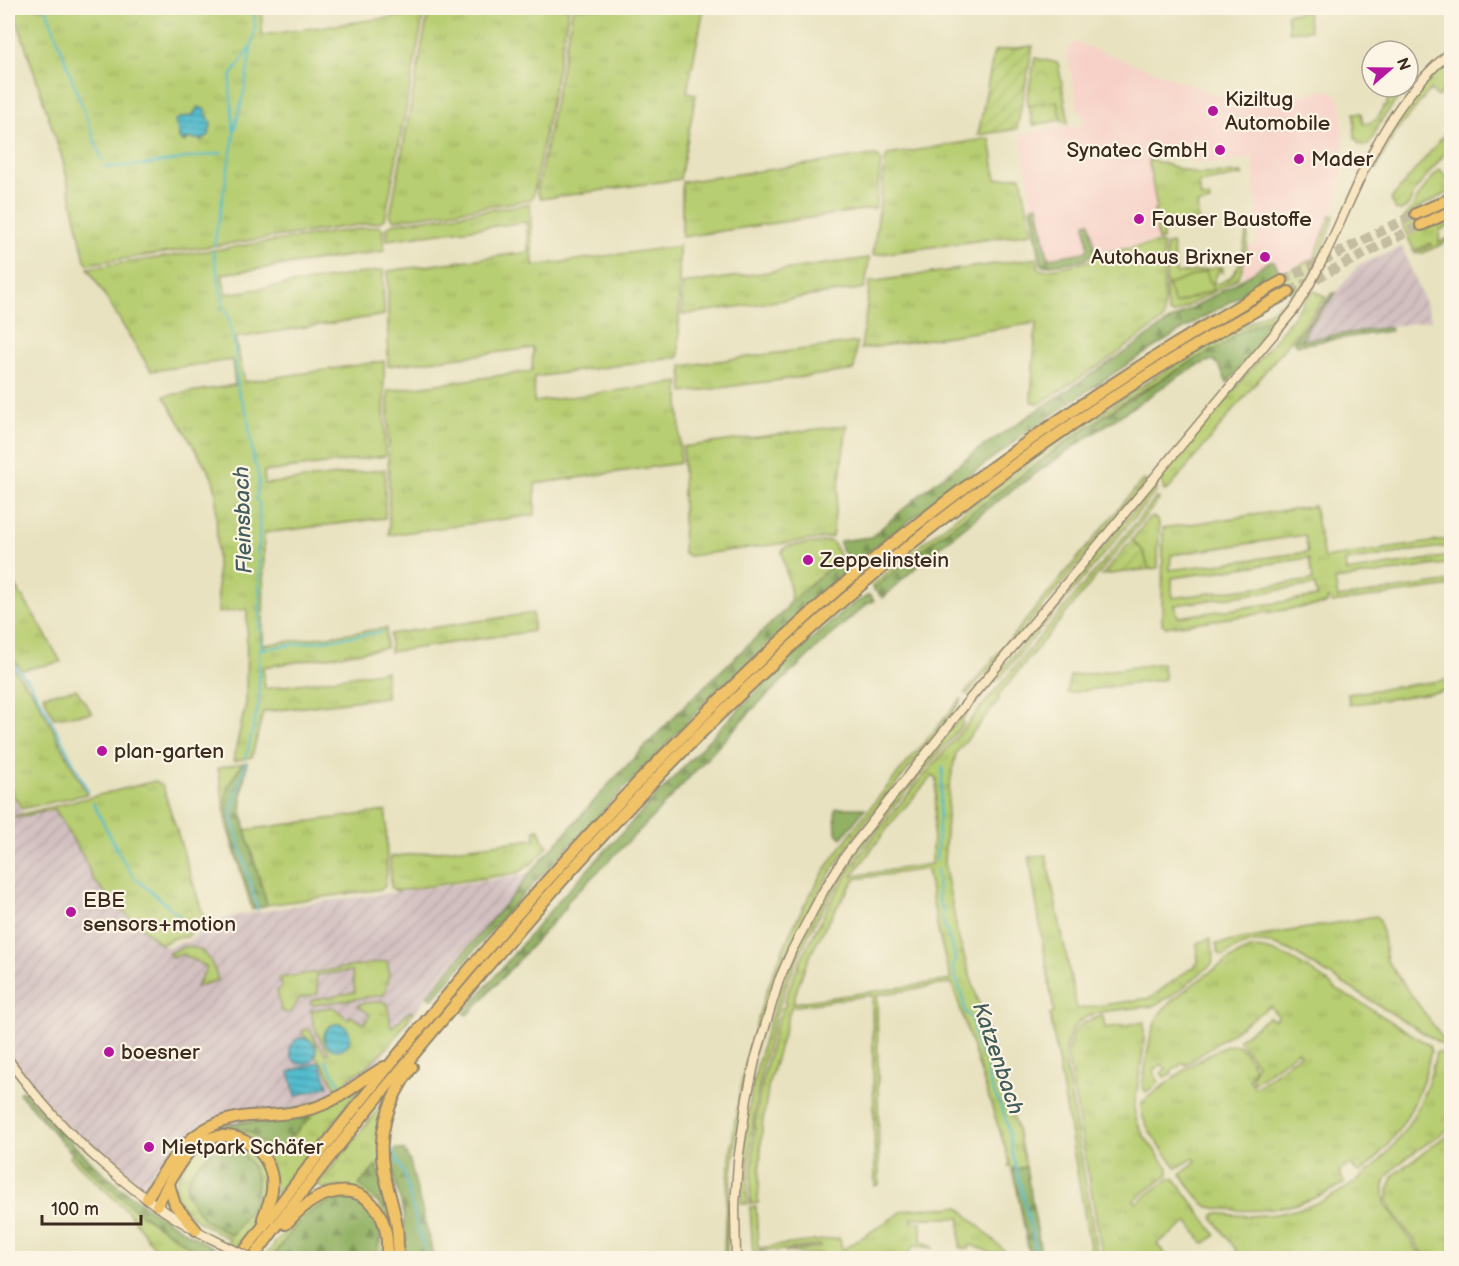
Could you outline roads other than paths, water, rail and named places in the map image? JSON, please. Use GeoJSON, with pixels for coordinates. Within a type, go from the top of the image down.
{"type":"FeatureCollection","features":[{"type":"Feature","properties":{"kind":"highway"},"geometry":{"type":"LineString","coordinates":[[1416,214],[1452,198]]}},
{"type":"Feature","properties":{"kind":"highway"},"geometry":{"type":"LineString","coordinates":[[1421,225],[1452,211]]}},
{"type":"Feature","properties":{"kind":"highway"},"geometry":{"type":"LineString","coordinates":[[239,1258],[334,1132],[505,927],[701,717],[830,597],[951,497],[1053,423],[1156,355],[1282,281]]}},
{"type":"Feature","properties":{"kind":"highway"},"geometry":{"type":"LineString","coordinates":[[252,1258],[422,1043],[517,932],[666,770],[836,606],[949,513],[1064,429],[1170,360],[1288,292]]}},
{"type":"Feature","properties":{"kind":"highway"},"geometry":{"type":"LineString","coordinates":[[397,1258],[398,1230],[383,1165],[382,1133],[393,1097],[412,1066],[422,1043]]}},
{"type":"Feature","properties":{"kind":"highway"},"geometry":{"type":"LineString","coordinates":[[152,1201],[178,1150],[203,1130],[230,1119],[289,1113],[318,1106],[338,1098],[390,1064]]}},
{"type":"Feature","properties":{"kind":"highway"},"geometry":{"type":"LineString","coordinates":[[152,1201],[169,1184],[187,1155],[202,1142],[227,1136],[247,1141],[261,1153],[272,1178],[272,1198],[264,1214],[260,1230]]}},
{"type":"Feature","properties":{"kind":"highway"},"geometry":{"type":"LineString","coordinates":[[169,1184],[175,1205],[196,1230]]}},
{"type":"Feature","properties":{"kind":"highway"},"geometry":{"type":"LineString","coordinates":[[262,1246],[277,1236],[307,1204],[324,1195],[341,1192],[365,1199],[380,1214],[388,1235],[386,1258]]}},
{"type":"Feature","properties":{"kind":"main road"},"geometry":{"type":"LineString","coordinates":[[735,1258],[738,1161],[755,1060],[778,980],[824,890],[845,856],[968,701],[1294,310],[1317,271],[1364,166],[1384,129],[1410,92],[1452,51]]}},
{"type":"Feature","properties":{"kind":"main road"},"geometry":{"type":"LineString","coordinates":[[8,1059],[36,1096],[109,1168],[152,1201],[196,1230],[252,1258]]}},
{"type":"Feature","properties":{"kind":"water"},"geometry":{"type":"Polygon","coordinates":[[[198,107],[204,109],[211,123],[209,135],[202,140],[190,138],[181,142],[175,121],[193,115],[198,107]]]}},
{"type":"Feature","properties":{"kind":"water"},"geometry":{"type":"Polygon","coordinates":[[[337,1024],[346,1028],[350,1037],[346,1046],[337,1050],[328,1046],[324,1037],[328,1028],[337,1024]]]}},
{"type":"Feature","properties":{"kind":"water"},"geometry":{"type":"Polygon","coordinates":[[[303,1038],[312,1042],[316,1051],[312,1060],[303,1064],[294,1060],[290,1051],[294,1042],[303,1038]]]}},
{"type":"Feature","properties":{"kind":"water"},"geometry":{"type":"Polygon","coordinates":[[[320,1062],[328,1086],[296,1096],[289,1072],[320,1062]]]}},
{"type":"Feature","properties":{"kind":"waterway"},"geometry":{"type":"LineString","coordinates":[[46,8],[102,160]]}},
{"type":"Feature","properties":{"kind":"waterway","name":"Fleinsbach"},"geometry":{"type":"LineString","coordinates":[[214,245],[234,135],[231,76],[251,47],[255,29],[254,8]]}},
{"type":"Feature","properties":{"kind":"waterway"},"geometry":{"type":"LineString","coordinates":[[235,129],[251,47]]}},
{"type":"Feature","properties":{"kind":"waterway"},"geometry":{"type":"LineString","coordinates":[[104,167],[143,165],[221,153]]}},
{"type":"Feature","properties":{"kind":"waterway","name":"Fleinsbach"},"geometry":{"type":"LineString","coordinates":[[213,251],[223,301],[222,309],[228,314],[235,348],[238,392],[247,413],[259,481],[256,499],[259,503],[259,547],[257,551],[262,643],[259,652],[259,704],[246,758]]}},
{"type":"Feature","properties":{"kind":"waterway"},"geometry":{"type":"LineString","coordinates":[[262,649],[383,632]]}},
{"type":"Feature","properties":{"kind":"waterway"},"geometry":{"type":"LineString","coordinates":[[8,658],[29,682],[46,710],[88,791]]}},
{"type":"Feature","properties":{"kind":"waterway","name":"Fleinsbach"},"geometry":{"type":"LineString","coordinates":[[245,763],[231,814],[258,910]]}},
{"type":"Feature","properties":{"kind":"waterway","name":"Katzenbach"},"geometry":{"type":"LineString","coordinates":[[936,861],[943,766]]}},
{"type":"Feature","properties":{"kind":"waterway"},"geometry":{"type":"LineString","coordinates":[[93,803],[122,859],[135,878],[179,915],[187,933]]}},
{"type":"Feature","properties":{"kind":"waterway","name":"Katzenbach"},"geometry":{"type":"LineString","coordinates":[[937,869],[938,899],[944,912],[941,917],[954,952],[953,967],[962,993],[965,1011],[972,1020],[977,1047],[988,1064],[988,1077],[1007,1123],[1036,1258]]}},
{"type":"Feature","properties":{"kind":"waterway","name":"Fleinsbach"},"geometry":{"type":"LineString","coordinates":[[325,1060],[341,1086]]}},
{"type":"Feature","properties":{"kind":"waterway","name":"Fleinsbach"},"geometry":{"type":"LineString","coordinates":[[392,1150],[403,1171],[426,1258]]}},
{"type":"Feature","properties":{"kind":"tunnel"},"geometry":{"type":"LineString","coordinates":[[1282,281],[1416,214]]}},
{"type":"Feature","properties":{"kind":"tunnel"},"geometry":{"type":"LineString","coordinates":[[1289,292],[1421,225]]}},
{"type":"Feature","properties":{"kind":"place","name":"Kiziltug Automobile"},"geometry":{"type":"Point","coordinates":[1213,111]}},
{"type":"Feature","properties":{"kind":"place","name":"Synatec GmbH"},"geometry":{"type":"Point","coordinates":[1220,150]}},
{"type":"Feature","properties":{"kind":"place","name":"Mader"},"geometry":{"type":"Point","coordinates":[1299,159]}},
{"type":"Feature","properties":{"kind":"place","name":"Fauser Baustoffe"},"geometry":{"type":"Point","coordinates":[1139,219]}},
{"type":"Feature","properties":{"kind":"place","name":"Autohaus Brixner"},"geometry":{"type":"Point","coordinates":[1265,257]}},
{"type":"Feature","properties":{"kind":"place","name":"Zeppelinstein"},"geometry":{"type":"Point","coordinates":[808,560]}},
{"type":"Feature","properties":{"kind":"place","name":"plan-garten"},"geometry":{"type":"Point","coordinates":[102,751]}},
{"type":"Feature","properties":{"kind":"place","name":"EBE sensors+motion"},"geometry":{"type":"Point","coordinates":[71,912]}},
{"type":"Feature","properties":{"kind":"place","name":"boesner"},"geometry":{"type":"Point","coordinates":[109,1052]}},
{"type":"Feature","properties":{"kind":"place","name":"Mietpark Schäfer"},"geometry":{"type":"Point","coordinates":[149,1147]}}]}
